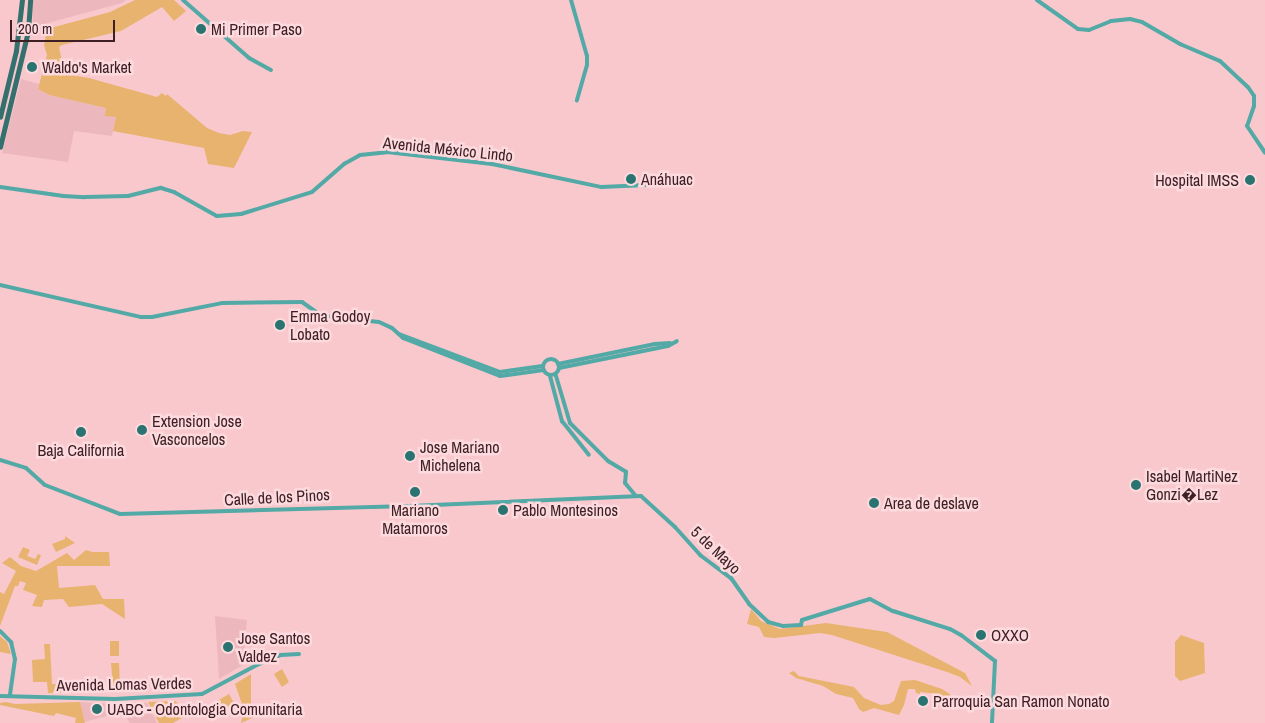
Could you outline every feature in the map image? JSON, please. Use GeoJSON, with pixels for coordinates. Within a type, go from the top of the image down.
{"type":"FeatureCollection","features":[{"type":"Feature","properties":{"kind":"main road"},"geometry":{"type":"LineString","coordinates":[[22,0],[22,29],[28,31]]}},
{"type":"Feature","properties":{"kind":"main road"},"geometry":{"type":"LineString","coordinates":[[0,147],[28,31],[30,0]]}},
{"type":"Feature","properties":{"kind":"main road"},"geometry":{"type":"LineString","coordinates":[[0,117],[16,51],[22,8]]}},
{"type":"Feature","properties":{"kind":"street"},"geometry":{"type":"LineString","coordinates":[[183,0],[249,58],[271,70]]}},
{"type":"Feature","properties":{"kind":"street"},"geometry":{"type":"LineString","coordinates":[[572,0],[587,65],[577,101]]}},
{"type":"Feature","properties":{"kind":"street"},"geometry":{"type":"LineString","coordinates":[[1037,0],[1078,29],[1089,30],[1111,20],[1130,19],[1142,22],[1180,44],[1220,61],[1248,87],[1254,96],[1254,106],[1247,126],[1265,153]]}},
{"type":"Feature","properties":{"kind":"street","name":"Avenida México Lindo"},"geometry":{"type":"LineString","coordinates":[[0,187],[63,196],[85,197],[128,196],[161,188],[217,216],[241,214],[312,192],[344,164],[360,155],[387,152],[492,164],[601,186],[648,185]]}},
{"type":"Feature","properties":{"kind":"street"},"geometry":{"type":"LineString","coordinates":[[0,285],[141,317],[152,317],[222,303],[302,302],[322,316],[379,322],[399,334],[487,370],[513,374],[544,368]]}},
{"type":"Feature","properties":{"kind":"street"},"geometry":{"type":"LineString","coordinates":[[558,366],[655,344],[677,341]]}},
{"type":"Feature","properties":{"kind":"street"},"geometry":{"type":"LineString","coordinates":[[589,455],[562,421],[550,376],[544,368],[545,360],[549,358],[554,359],[558,366],[556,376],[570,423],[608,461],[626,472],[625,484],[638,496]]}},
{"type":"Feature","properties":{"kind":"street"},"geometry":{"type":"LineString","coordinates":[[550,376],[556,376]]}},
{"type":"Feature","properties":{"kind":"street","name":"Calle de los Pinos"},"geometry":{"type":"LineString","coordinates":[[0,460],[26,468],[45,486],[120,514],[149,515],[568,501],[638,496]]}},
{"type":"Feature","properties":{"kind":"street","name":"5 de Mayo"},"geometry":{"type":"LineString","coordinates":[[638,496],[675,527],[700,555],[731,578],[763,620],[775,625],[801,623],[870,598],[893,611],[956,632],[995,661],[992,723]]}},
{"type":"Feature","properties":{"kind":"street"},"geometry":{"type":"LineString","coordinates":[[0,631],[11,642],[15,658],[10,695]]}},
{"type":"Feature","properties":{"kind":"street","name":"Avenida Lomas Verdes"},"geometry":{"type":"LineString","coordinates":[[0,696],[115,699],[202,694],[257,664],[281,655],[299,654]]}},
{"type":"Feature","properties":{"kind":"shaded area"},"geometry":{"type":"Polygon","coordinates":[[[32,0],[126,0],[122,3],[33,27],[32,0]]]}},
{"type":"Feature","properties":{"kind":"shaded area"},"geometry":{"type":"Polygon","coordinates":[[[135,0],[174,0],[186,11],[174,21],[162,7],[121,31],[62,45],[59,47],[64,72],[69,75],[89,78],[157,97],[162,93],[166,96],[167,94],[207,128],[219,133],[230,135],[243,131],[252,132],[234,168],[208,164],[204,148],[113,131],[116,117],[105,116],[106,108],[49,95],[38,89],[47,55],[44,45],[47,29],[110,12],[135,0]]]}},
{"type":"Feature","properties":{"kind":"shaded area"},"geometry":{"type":"Polygon","coordinates":[[[21,79],[39,84],[38,89],[49,95],[106,108],[116,117],[112,136],[74,131],[68,162],[2,153],[21,79]]]}},
{"type":"Feature","properties":{"kind":"shaded area"},"geometry":{"type":"Polygon","coordinates":[[[65,536],[75,543],[56,552],[52,544],[65,539],[65,536]]]}},
{"type":"Feature","properties":{"kind":"shaded area"},"geometry":{"type":"Polygon","coordinates":[[[23,547],[30,550],[27,556],[35,559],[38,554],[41,555],[37,565],[18,557],[23,547]]]}},
{"type":"Feature","properties":{"kind":"shaded area"},"geometry":{"type":"Polygon","coordinates":[[[86,550],[109,552],[110,566],[57,566],[59,588],[95,585],[103,599],[124,599],[125,619],[102,604],[69,607],[63,599],[44,600],[42,607],[32,606],[37,595],[23,590],[26,583],[20,581],[18,586],[15,586],[0,626],[0,592],[4,594],[16,571],[2,563],[10,557],[21,566],[36,571],[67,553],[74,560],[86,550]]]}},
{"type":"Feature","properties":{"kind":"shaded area"},"geometry":{"type":"Polygon","coordinates":[[[751,609],[761,621],[780,629],[826,623],[887,632],[965,673],[972,686],[960,677],[947,672],[832,635],[820,633],[774,638],[764,637],[759,627],[747,624],[751,609]]]}},
{"type":"Feature","properties":{"kind":"shaded area"},"geometry":{"type":"Polygon","coordinates":[[[215,616],[247,620],[243,665],[219,679],[215,616]]]}},
{"type":"Feature","properties":{"kind":"shaded area"},"geometry":{"type":"Polygon","coordinates":[[[1181,635],[1204,643],[1205,673],[1180,681],[1175,676],[1175,642],[1181,635]]]}},
{"type":"Feature","properties":{"kind":"shaded area"},"geometry":{"type":"Polygon","coordinates":[[[0,636],[7,642],[11,654],[0,652],[0,636]]]}},
{"type":"Feature","properties":{"kind":"shaded area"},"geometry":{"type":"Polygon","coordinates":[[[110,641],[119,641],[119,656],[110,656],[110,641]]]}},
{"type":"Feature","properties":{"kind":"shaded area"},"geometry":{"type":"Polygon","coordinates":[[[44,644],[50,644],[52,684],[61,684],[61,693],[48,693],[47,682],[33,682],[32,660],[45,659],[44,644]]]}},
{"type":"Feature","properties":{"kind":"shaded area"},"geometry":{"type":"Polygon","coordinates":[[[111,663],[119,663],[120,685],[113,685],[111,663]]]}},
{"type":"Feature","properties":{"kind":"shaded area"},"geometry":{"type":"Polygon","coordinates":[[[282,669],[289,682],[282,687],[274,674],[282,669]]]}},
{"type":"Feature","properties":{"kind":"shaded area"},"geometry":{"type":"Polygon","coordinates":[[[794,671],[799,676],[854,687],[864,698],[881,705],[894,701],[901,681],[915,680],[942,689],[950,694],[951,700],[938,696],[938,694],[920,692],[920,694],[916,693],[915,689],[908,689],[899,715],[874,708],[863,712],[859,709],[853,698],[836,694],[823,686],[796,678],[789,673],[794,671]]]}},
{"type":"Feature","properties":{"kind":"shaded area"},"geometry":{"type":"Polygon","coordinates":[[[251,674],[251,710],[263,710],[263,713],[241,723],[244,710],[235,684],[251,674]]]}},
{"type":"Feature","properties":{"kind":"shaded area"},"geometry":{"type":"Polygon","coordinates":[[[229,694],[234,703],[207,718],[202,710],[229,694]]]}},
{"type":"Feature","properties":{"kind":"shaded area"},"geometry":{"type":"Polygon","coordinates":[[[176,701],[185,716],[173,723],[159,723],[148,702],[176,701]]]}},
{"type":"Feature","properties":{"kind":"shaded area","name":"UABC - Odontologia Comunitaria"},"geometry":{"type":"Polygon","coordinates":[[[80,702],[112,704],[114,714],[84,722],[80,702]]]}},
{"type":"Feature","properties":{"kind":"shaded area"},"geometry":{"type":"Polygon","coordinates":[[[80,702],[85,723],[75,723],[76,718],[56,713],[54,716],[0,705],[0,703],[15,704],[80,702]]]}},
{"type":"Feature","properties":{"kind":"shaded area"},"geometry":{"type":"Polygon","coordinates":[[[147,703],[157,723],[130,723],[120,708],[120,704],[147,703]]]}},
{"type":"Feature","properties":{"kind":"place","name":"Mi Primer Paso"},"geometry":{"type":"Point","coordinates":[201,29]}},
{"type":"Feature","properties":{"kind":"place","name":"Waldo's Market"},"geometry":{"type":"Point","coordinates":[32,67]}},
{"type":"Feature","properties":{"kind":"place","name":"Anáhuac"},"geometry":{"type":"Point","coordinates":[631,179]}},
{"type":"Feature","properties":{"kind":"place","name":"Hospital IMSS"},"geometry":{"type":"Point","coordinates":[1250,180]}},
{"type":"Feature","properties":{"kind":"place","name":"Emma Godoy Lobato"},"geometry":{"type":"Point","coordinates":[280,325]}},
{"type":"Feature","properties":{"kind":"place","name":"Extension Jose Vasconcelos"},"geometry":{"type":"Point","coordinates":[142,430]}},
{"type":"Feature","properties":{"kind":"place","name":"Baja California"},"geometry":{"type":"Point","coordinates":[81,432]}},
{"type":"Feature","properties":{"kind":"place","name":"Jose Mariano Michelena"},"geometry":{"type":"Point","coordinates":[410,456]}},
{"type":"Feature","properties":{"kind":"place","name":"Isabel MartiNez Gonzi�Lez"},"geometry":{"type":"Point","coordinates":[1136,485]}},
{"type":"Feature","properties":{"kind":"place","name":"Mariano Matamoros"},"geometry":{"type":"Point","coordinates":[415,492]}},
{"type":"Feature","properties":{"kind":"place","name":"Area de deslave"},"geometry":{"type":"Point","coordinates":[874,503]}},
{"type":"Feature","properties":{"kind":"place","name":"Pablo Montesinos"},"geometry":{"type":"Point","coordinates":[503,510]}},
{"type":"Feature","properties":{"kind":"place","name":"OXXO"},"geometry":{"type":"Point","coordinates":[981,635]}},
{"type":"Feature","properties":{"kind":"place","name":"Jose Santos Valdez"},"geometry":{"type":"Point","coordinates":[228,647]}},
{"type":"Feature","properties":{"kind":"place","name":"Parroquia San Ramon Nonato"},"geometry":{"type":"Point","coordinates":[923,701]}},
{"type":"Feature","properties":{"kind":"place","name":"UABC - Odontologia Comunitaria"},"geometry":{"type":"Point","coordinates":[97,709]}}]}
